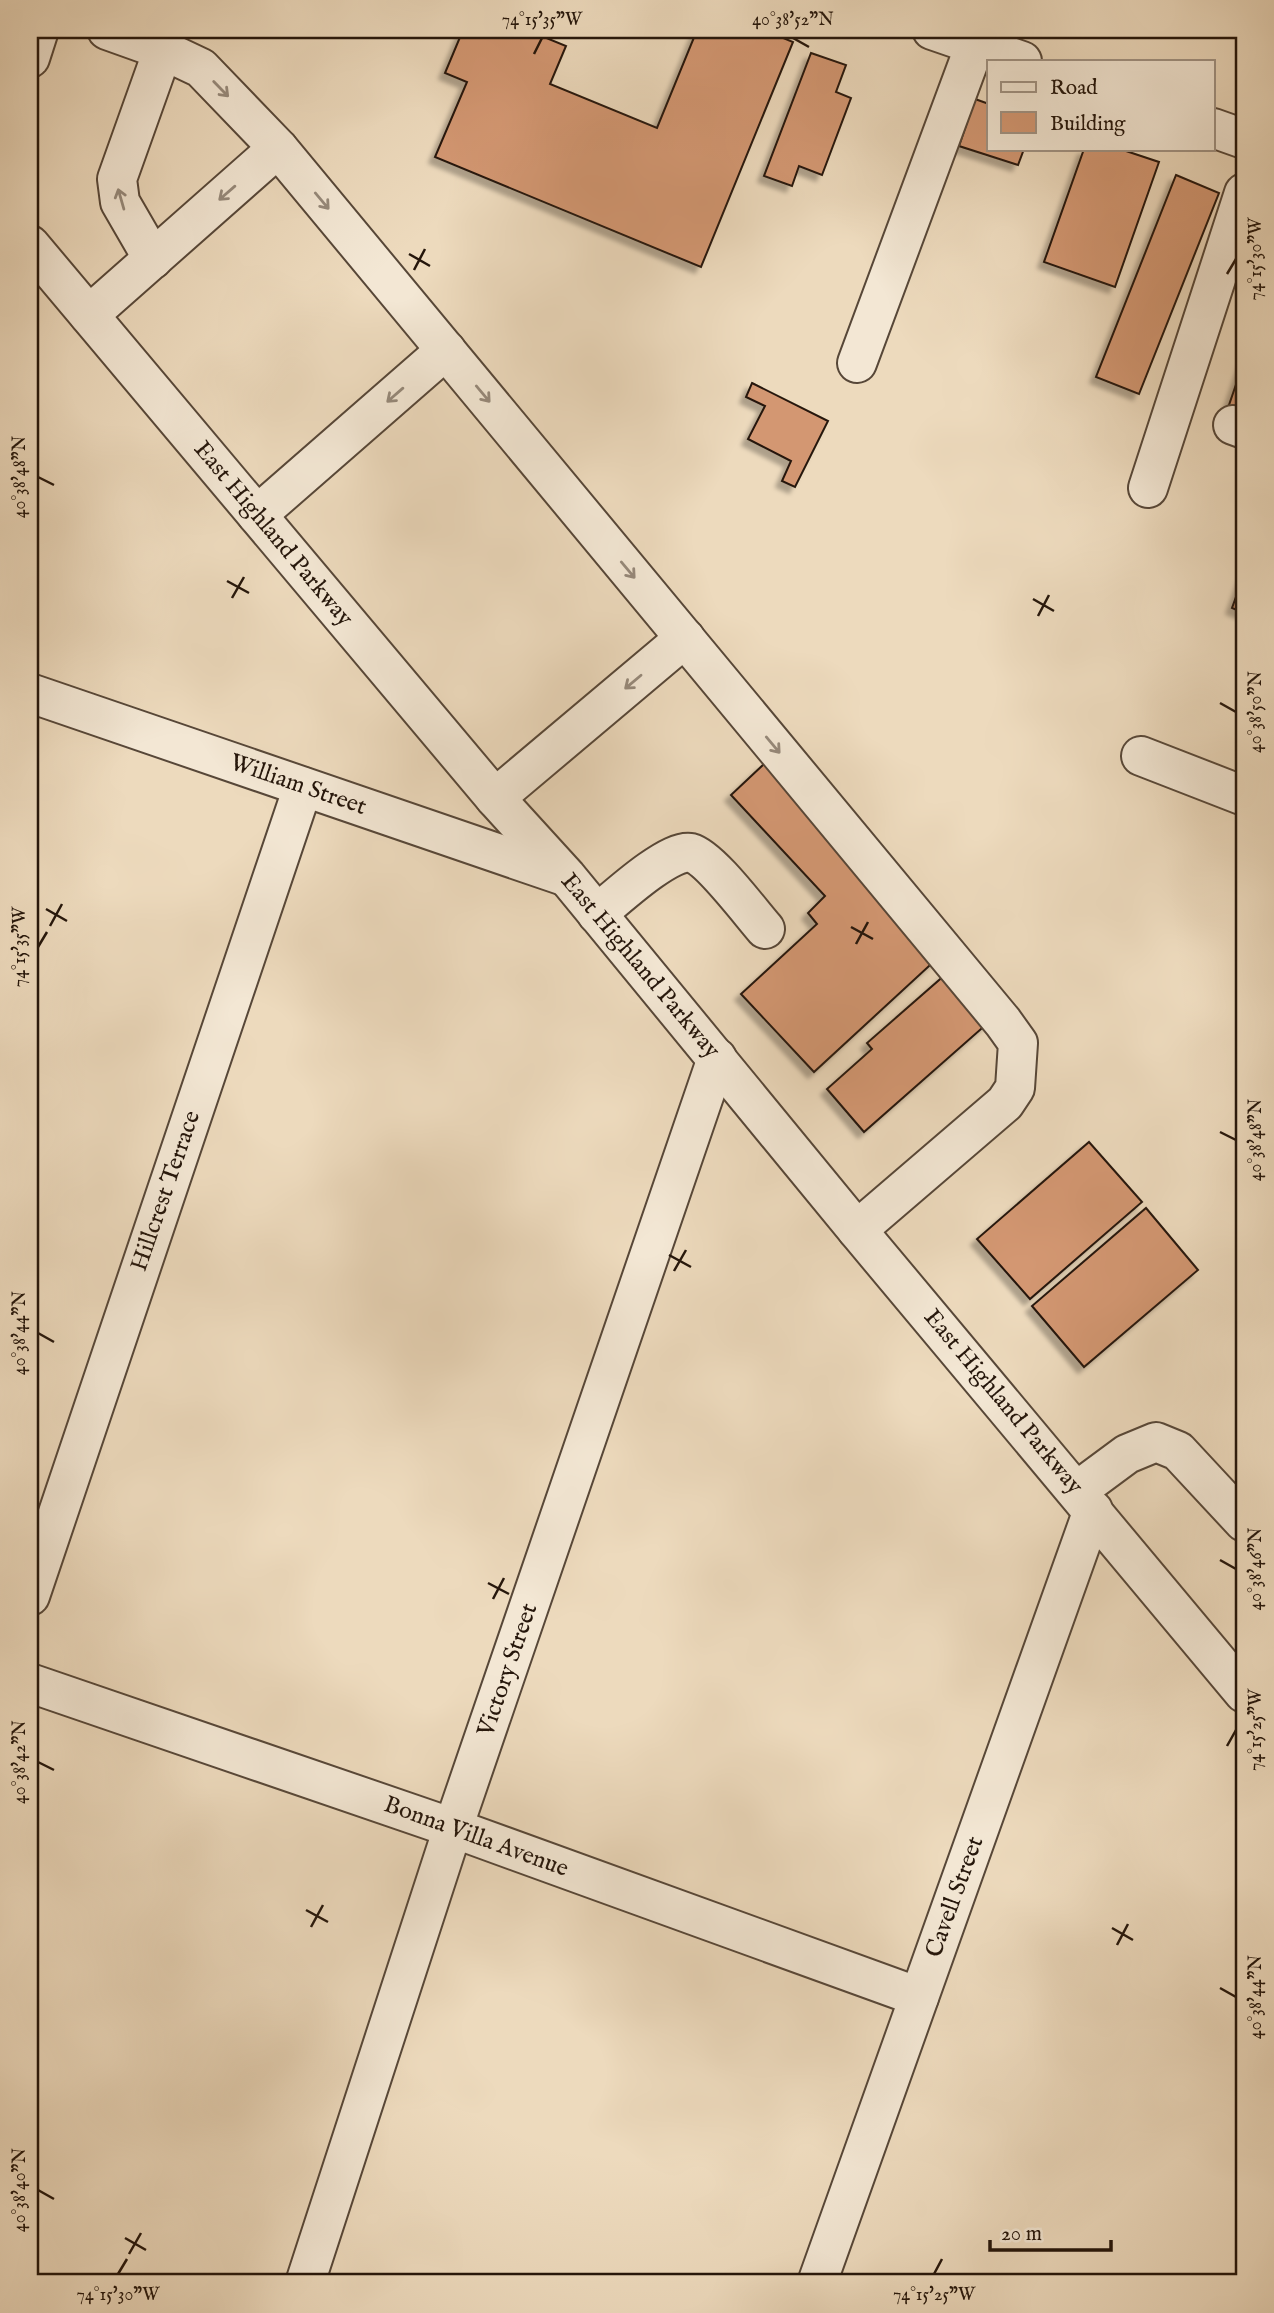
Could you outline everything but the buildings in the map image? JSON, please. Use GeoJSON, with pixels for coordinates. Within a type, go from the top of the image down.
{"type":"FeatureCollection","features":[{"type":"Feature","properties":{"kind":"street"},"geometry":{"type":"LineString","coordinates":[[30,58],[39,30]]}},
{"type":"Feature","properties":{"kind":"street"},"geometry":{"type":"LineString","coordinates":[[107,30],[163,50],[201,68],[278,148],[1018,1043],[1015,1088],[1005,1103],[858,1230]]}},
{"type":"Feature","properties":{"kind":"street"},"geometry":{"type":"LineString","coordinates":[[932,30],[1019,60]]}},
{"type":"Feature","properties":{"kind":"street"},"geometry":{"type":"LineString","coordinates":[[857,363],[975,45]]}},
{"type":"Feature","properties":{"kind":"street"},"geometry":{"type":"LineString","coordinates":[[153,258],[120,202],[117,179],[163,50]]}},
{"type":"Feature","properties":{"kind":"street"},"geometry":{"type":"LineString","coordinates":[[1214,128],[1244,139]]}},
{"type":"Feature","properties":{"kind":"street"},"geometry":{"type":"LineString","coordinates":[[89,315],[278,148]]}},
{"type":"Feature","properties":{"kind":"street"},"geometry":{"type":"LineString","coordinates":[[1148,488],[1244,193]]}},
{"type":"Feature","properties":{"kind":"street","name":"East Highland Parkway"},"geometry":{"type":"LineString","coordinates":[[30,246],[495,798],[567,877],[1244,1693]]}},
{"type":"Feature","properties":{"kind":"street"},"geometry":{"type":"LineString","coordinates":[[257,515],[446,350]]}},
{"type":"Feature","properties":{"kind":"street"},"geometry":{"type":"LineString","coordinates":[[495,798],[685,638]]}},
{"type":"Feature","properties":{"kind":"street","name":"William Street"},"geometry":{"type":"LineString","coordinates":[[30,693],[567,877]]}},
{"type":"Feature","properties":{"kind":"street"},"geometry":{"type":"LineString","coordinates":[[1141,756],[1244,796]]}},
{"type":"Feature","properties":{"kind":"street","name":"Hillcrest Terrace"},"geometry":{"type":"LineString","coordinates":[[30,1596],[303,787]]}},
{"type":"Feature","properties":{"kind":"street"},"geometry":{"type":"LineString","coordinates":[[597,914],[668,857],[688,852],[704,859],[765,929]]}},
{"type":"Feature","properties":{"kind":"street","name":"Victory Street"},"geometry":{"type":"LineString","coordinates":[[305,2283],[453,1828],[717,1058]]}},
{"type":"Feature","properties":{"kind":"street"},"geometry":{"type":"LineString","coordinates":[[1085,1500],[1127,1454],[1156,1442],[1178,1451],[1244,1522]]}},
{"type":"Feature","properties":{"kind":"street","name":"Cavell Street"},"geometry":{"type":"LineString","coordinates":[[817,2283],[919,1997],[1085,1500]]}},
{"type":"Feature","properties":{"kind":"street","name":"Bonna Villa Avenue"},"geometry":{"type":"LineString","coordinates":[[30,1683],[453,1828],[919,1997]]}}]}
